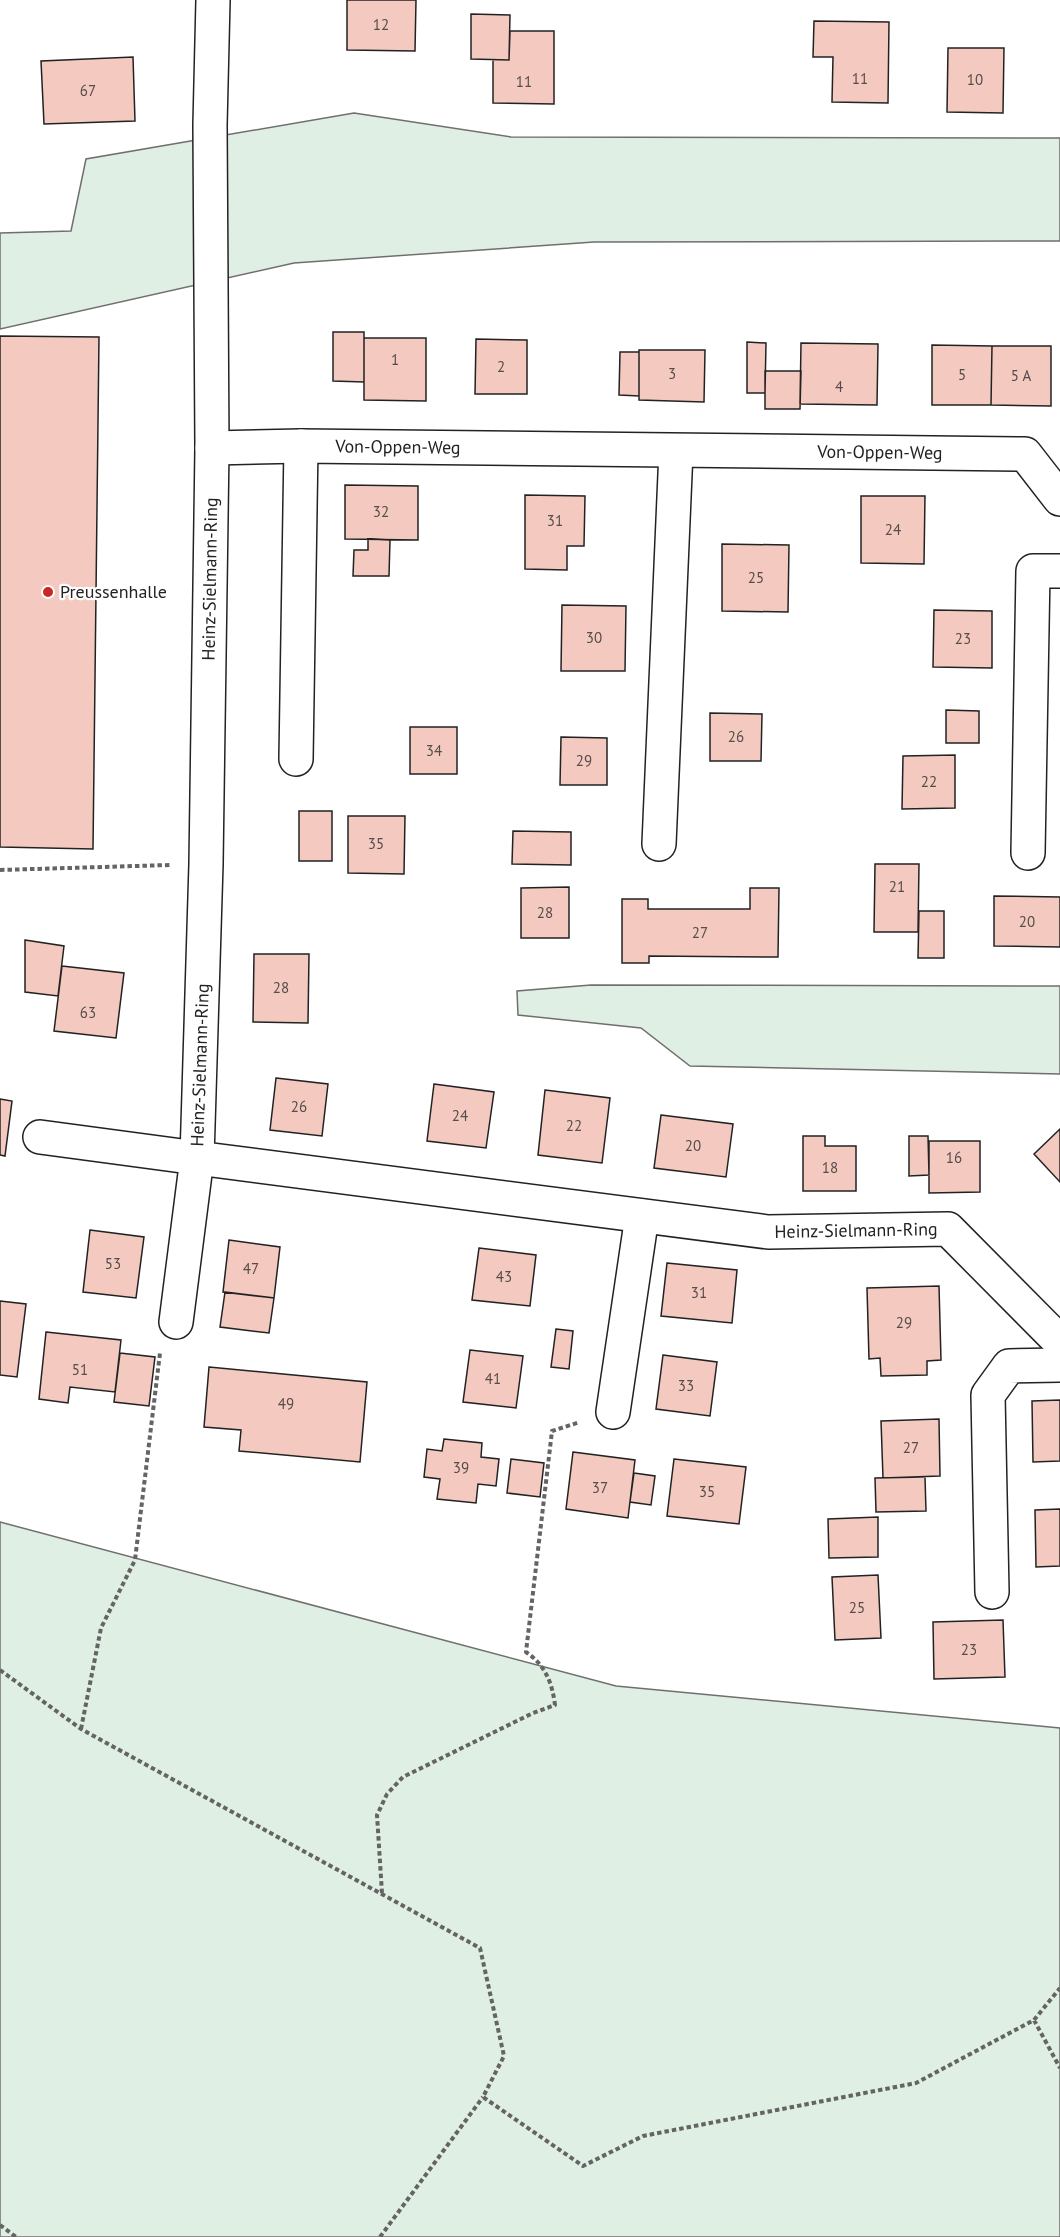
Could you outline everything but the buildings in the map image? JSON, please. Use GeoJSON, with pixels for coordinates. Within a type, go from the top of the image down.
{"type":"FeatureCollection","features":[{"type":"Feature","properties":{"kind":"street","name":"Heinz-Sielmann-Ring"},"geometry":{"type":"LineString","coordinates":[[176,1322],[197,1158],[206,864],[212,448],[210,125],[213,0]]}},
{"type":"Feature","properties":{"kind":"street","name":"Von-Oppen-Weg"},"geometry":{"type":"LineString","coordinates":[[212,448],[301,446],[1025,454],[1060,499]]}},
{"type":"Feature","properties":{"kind":"street"},"geometry":{"type":"LineString","coordinates":[[296,759],[301,446]]}},
{"type":"Feature","properties":{"kind":"street"},"geometry":{"type":"LineString","coordinates":[[659,844],[676,451]]}},
{"type":"Feature","properties":{"kind":"street"},"geometry":{"type":"LineString","coordinates":[[1028,853],[1033,571],[1060,571]]}},
{"type":"Feature","properties":{"kind":"street","name":"Heinz-Sielmann-Ring"},"geometry":{"type":"LineString","coordinates":[[40,1137],[768,1232],[948,1230],[1060,1341]]}},
{"type":"Feature","properties":{"kind":"street"},"geometry":{"type":"LineString","coordinates":[[613,1412],[642,1216]]}},
{"type":"Feature","properties":{"kind":"street"},"geometry":{"type":"LineString","coordinates":[[992,1592],[988,1395],[1009,1366],[1060,1365]]}},
{"type":"Feature","properties":{"kind":"path"},"geometry":{"type":"LineString","coordinates":[[0,870],[206,864]]}},
{"type":"Feature","properties":{"kind":"path"},"geometry":{"type":"LineString","coordinates":[[81,1729],[101,1628],[135,1560],[162,1337],[176,1322]]}},
{"type":"Feature","properties":{"kind":"path"},"geometry":{"type":"LineString","coordinates":[[382,1894],[377,1815],[387,1794],[403,1778],[533,1713],[555,1705],[546,1672],[538,1661],[526,1652],[552,1431],[613,1412]]}},
{"type":"Feature","properties":{"kind":"path"},"geometry":{"type":"LineString","coordinates":[[0,1670],[81,1729],[480,1948],[504,2056],[483,2097],[380,2237]]}},
{"type":"Feature","properties":{"kind":"path"},"geometry":{"type":"LineString","coordinates":[[483,2097],[583,2166],[644,2136],[916,2083],[1034,2020],[1060,1988]]}},
{"type":"Feature","properties":{"kind":"path"},"geometry":{"type":"LineString","coordinates":[[1034,2020],[1060,2068]]}},
{"type":"Feature","properties":{"kind":"path"},"geometry":{"type":"LineString","coordinates":[[0,2225],[16,2237]]}},
{"type":"Feature","properties":{"kind":"green space"},"geometry":{"type":"Polygon","coordinates":[[[354,113],[511,137],[1060,138],[1060,241],[594,242],[294,263],[0,329],[0,233],[71,231],[86,159],[354,113]]]}},
{"type":"Feature","properties":{"kind":"green space"},"geometry":{"type":"Polygon","coordinates":[[[591,985],[1060,986],[1060,1074],[690,1066],[641,1028],[518,1015],[517,991],[591,985]]]}},
{"type":"Feature","properties":{"kind":"green space"},"geometry":{"type":"Polygon","coordinates":[[[0,1522],[616,1686],[1060,1728],[1060,2237],[0,2237],[0,1522]]]}},
{"type":"Feature","properties":{"kind":"place","name":"Preussenhalle"},"geometry":{"type":"Point","coordinates":[48,592]}}]}
